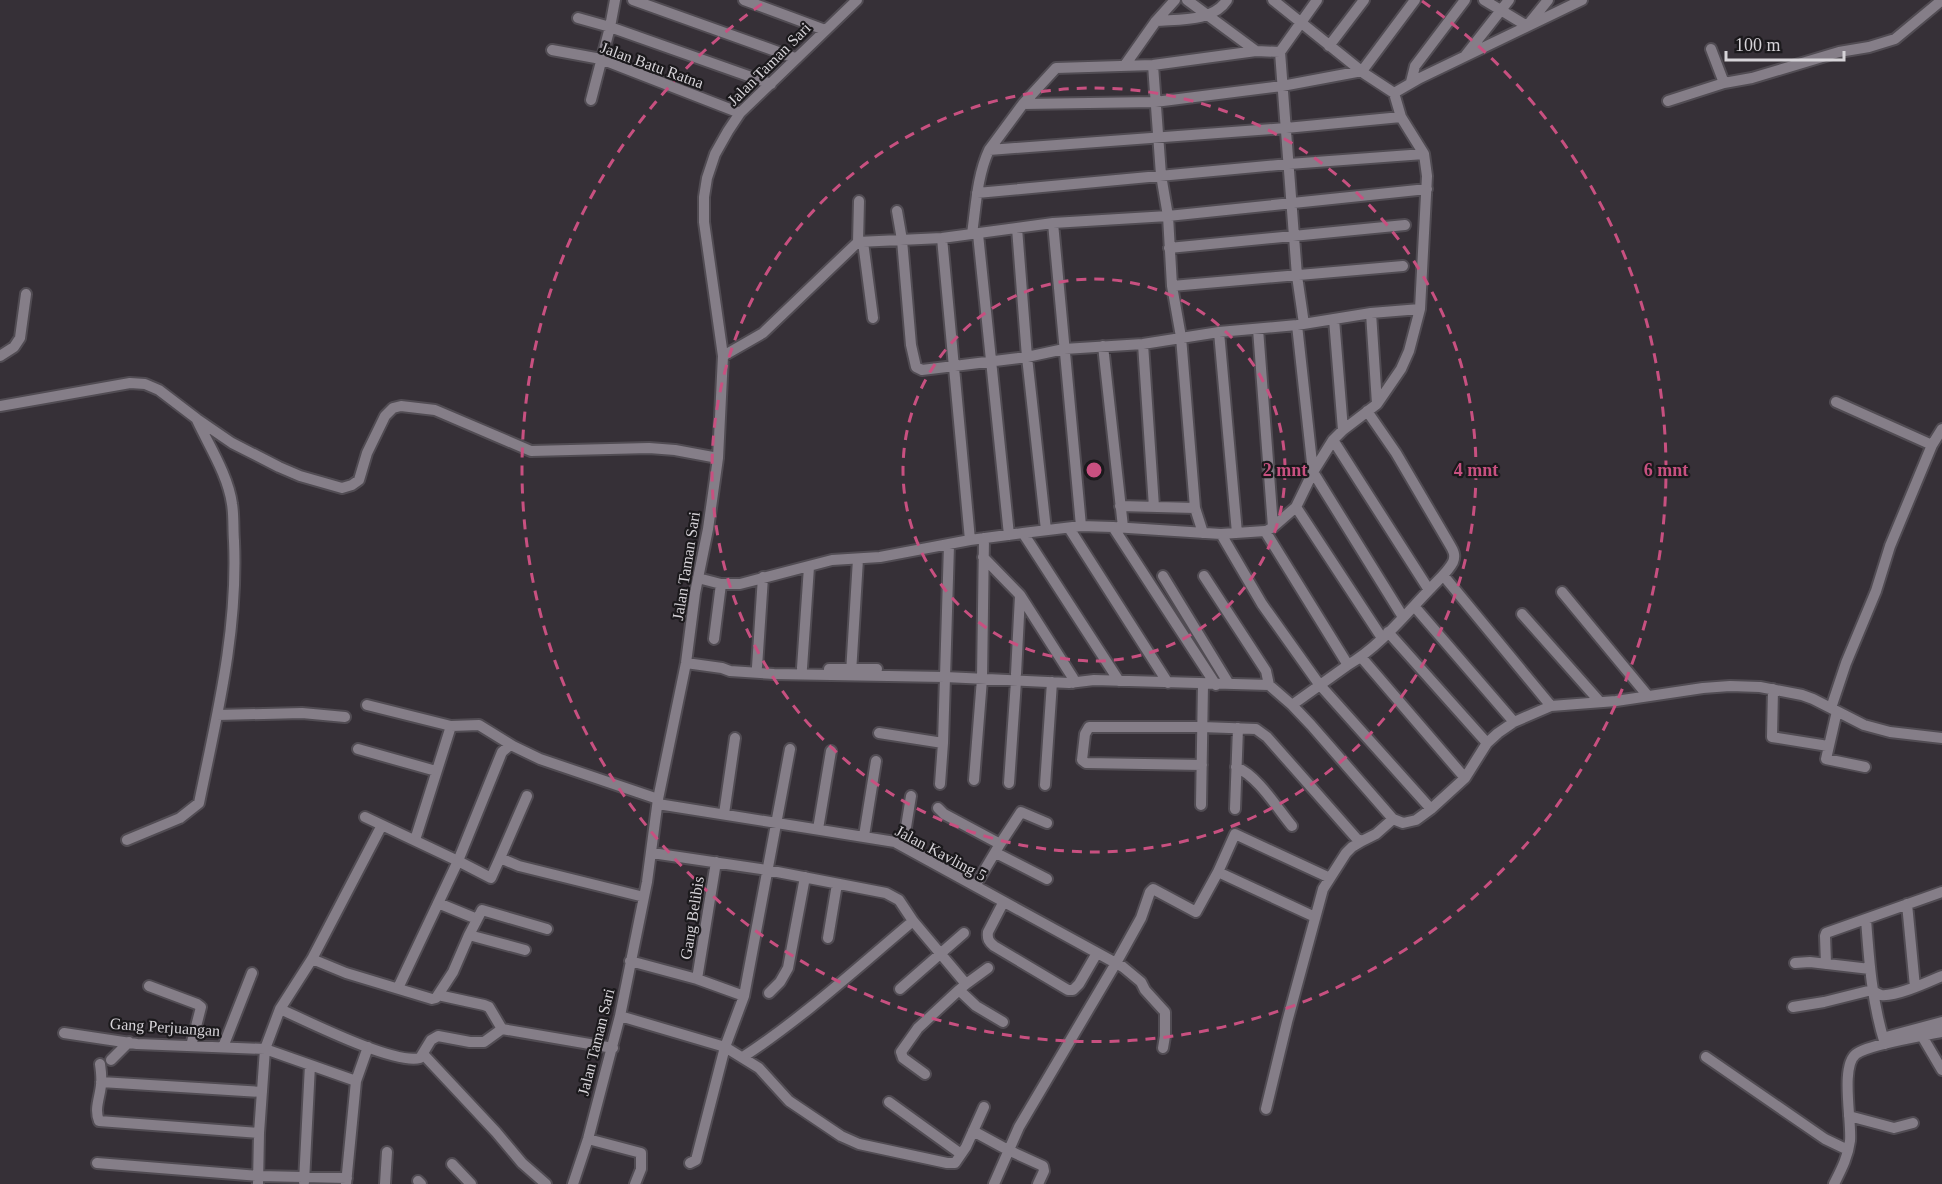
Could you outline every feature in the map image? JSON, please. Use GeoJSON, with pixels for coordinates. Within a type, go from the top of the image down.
{"type":"FeatureCollection","features":[{"type":"Feature","properties":{"kind":"street"},"geometry":{"type":"LineString","coordinates":[[591,100],[615,0]]}},
{"type":"Feature","properties":{"kind":"street"},"geometry":{"type":"LineString","coordinates":[[633,0],[795,58]]}},
{"type":"Feature","properties":{"kind":"street"},"geometry":{"type":"LineString","coordinates":[[744,0],[825,30]]}},
{"type":"Feature","properties":{"kind":"street"},"geometry":{"type":"LineString","coordinates":[[1125,65],[1156,21],[1175,0]]}},
{"type":"Feature","properties":{"kind":"street"},"geometry":{"type":"LineString","coordinates":[[1187,0],[1256,51]]}},
{"type":"Feature","properties":{"kind":"street"},"geometry":{"type":"LineString","coordinates":[[1156,21],[1208,15],[1222,7],[1227,0]]}},
{"type":"Feature","properties":{"kind":"street"},"geometry":{"type":"LineString","coordinates":[[698,578],[721,584],[740,584],[832,560],[880,557],[970,540],[1081,526],[1238,533],[1269,529],[1296,507],[1301,493],[1333,440],[1342,430],[1377,404],[1401,369],[1409,351],[1420,309],[1427,176],[1424,154],[1401,117],[1394,93],[1329,46],[1273,0]]}},
{"type":"Feature","properties":{"kind":"street"},"geometry":{"type":"LineString","coordinates":[[1317,0],[1280,52],[1313,472],[1403,617]]}},
{"type":"Feature","properties":{"kind":"street"},"geometry":{"type":"LineString","coordinates":[[1329,46],[1364,0]]}},
{"type":"Feature","properties":{"kind":"street"},"geometry":{"type":"LineString","coordinates":[[1023,104],[1155,102],[1282,86],[1362,71],[1415,0]]}},
{"type":"Feature","properties":{"kind":"street"},"geometry":{"type":"LineString","coordinates":[[1411,82],[1415,66],[1465,0]]}},
{"type":"Feature","properties":{"kind":"street"},"geometry":{"type":"LineString","coordinates":[[1484,0],[1527,26]]}},
{"type":"Feature","properties":{"kind":"street"},"geometry":{"type":"LineString","coordinates":[[1463,58],[1509,0]]}},
{"type":"Feature","properties":{"kind":"street"},"geometry":{"type":"LineString","coordinates":[[1527,26],[1548,0]]}},
{"type":"Feature","properties":{"kind":"street"},"geometry":{"type":"LineString","coordinates":[[1394,93],[1411,82],[1582,0]]}},
{"type":"Feature","properties":{"kind":"street"},"geometry":{"type":"LineString","coordinates":[[1668,101],[1724,83],[1752,78],[1839,52],[1869,47],[1895,39],[1904,34],[1942,0]]}},
{"type":"Feature","properties":{"kind":"street","name":"Jalan Taman Sari"},"geometry":{"type":"LineString","coordinates":[[573,1184],[613,1048],[644,897],[658,801],[686,663],[718,458],[723,356],[704,222],[707,178],[715,154],[740,113],[854,1]]}},
{"type":"Feature","properties":{"kind":"street"},"geometry":{"type":"LineString","coordinates":[[578,18],[610,27],[771,84]]}},
{"type":"Feature","properties":{"kind":"street"},"geometry":{"type":"LineString","coordinates":[[1711,49],[1724,83]]}},
{"type":"Feature","properties":{"kind":"street","name":"Jalan Batu Ratna"},"geometry":{"type":"LineString","coordinates":[[552,50],[601,60],[740,113]]}},
{"type":"Feature","properties":{"kind":"street"},"geometry":{"type":"LineString","coordinates":[[1010,535],[975,234],[978,192],[989,150],[1023,104],[1056,68],[1153,65],[1256,51],[1280,52]]}},
{"type":"Feature","properties":{"kind":"street"},"geometry":{"type":"LineString","coordinates":[[1153,65],[1161,175],[1168,216],[1172,286],[1181,337],[1195,508],[1203,533]]}},
{"type":"Feature","properties":{"kind":"street"},"geometry":{"type":"LineString","coordinates":[[989,150],[1401,117]]}},
{"type":"Feature","properties":{"kind":"street"},"geometry":{"type":"LineString","coordinates":[[978,192],[1424,154]]}},
{"type":"Feature","properties":{"kind":"street"},"geometry":{"type":"LineString","coordinates":[[723,356],[762,333],[861,242],[942,238],[1053,223],[1168,216],[1427,189]]}},
{"type":"Feature","properties":{"kind":"street"},"geometry":{"type":"LineString","coordinates":[[859,201],[861,242],[873,318]]}},
{"type":"Feature","properties":{"kind":"street"},"geometry":{"type":"LineString","coordinates":[[897,211],[902,240],[911,345],[916,367],[922,370],[1027,357],[1064,349],[1143,344],[1219,332],[1420,309]]}},
{"type":"Feature","properties":{"kind":"street"},"geometry":{"type":"LineString","coordinates":[[1053,223],[1081,526]]}},
{"type":"Feature","properties":{"kind":"street"},"geometry":{"type":"LineString","coordinates":[[1169,248],[1405,225]]}},
{"type":"Feature","properties":{"kind":"street"},"geometry":{"type":"LineString","coordinates":[[1017,228],[1027,357],[1046,530]]}},
{"type":"Feature","properties":{"kind":"street"},"geometry":{"type":"LineString","coordinates":[[942,238],[970,540]]}},
{"type":"Feature","properties":{"kind":"street"},"geometry":{"type":"LineString","coordinates":[[1172,286],[1402,267]]}},
{"type":"Feature","properties":{"kind":"street"},"geometry":{"type":"LineString","coordinates":[[0,356],[14,347],[20,338],[26,294]]}},
{"type":"Feature","properties":{"kind":"street"},"geometry":{"type":"LineString","coordinates":[[1371,313],[1377,404]]}},
{"type":"Feature","properties":{"kind":"street"},"geometry":{"type":"LineString","coordinates":[[1334,319],[1342,430]]}},
{"type":"Feature","properties":{"kind":"street"},"geometry":{"type":"LineString","coordinates":[[1258,329],[1269,529],[1348,665]]}},
{"type":"Feature","properties":{"kind":"street"},"geometry":{"type":"LineString","coordinates":[[1219,332],[1238,533]]}},
{"type":"Feature","properties":{"kind":"street"},"geometry":{"type":"LineString","coordinates":[[1143,344],[1154,507]]}},
{"type":"Feature","properties":{"kind":"street"},"geometry":{"type":"LineString","coordinates":[[1103,346],[1120,506],[1118,527],[1216,685]]}},
{"type":"Feature","properties":{"kind":"street"},"geometry":{"type":"LineString","coordinates":[[0,406],[138,383],[159,390],[232,443],[300,476],[342,488],[358,480],[367,453],[385,416],[393,408],[401,406],[435,410],[531,451],[649,448],[718,458]]}},
{"type":"Feature","properties":{"kind":"street"},"geometry":{"type":"LineString","coordinates":[[1836,402],[1932,445]]}},
{"type":"Feature","properties":{"kind":"street"},"geometry":{"type":"LineString","coordinates":[[1292,705],[1319,684],[1361,657],[1414,606],[1454,561],[1454,551],[1396,453],[1367,411]]}},
{"type":"Feature","properties":{"kind":"street"},"geometry":{"type":"LineString","coordinates":[[127,840],[180,818],[199,803],[228,657],[233,617],[235,567],[232,504],[197,419]]}},
{"type":"Feature","properties":{"kind":"street"},"geometry":{"type":"LineString","coordinates":[[1865,767],[1826,759],[1834,709],[1846,663],[1932,445],[1942,429]]}},
{"type":"Feature","properties":{"kind":"street"},"geometry":{"type":"LineString","coordinates":[[1333,440],[1429,590]]}},
{"type":"Feature","properties":{"kind":"street"},"geometry":{"type":"LineString","coordinates":[[1120,506],[1195,508]]}},
{"type":"Feature","properties":{"kind":"street"},"geometry":{"type":"LineString","coordinates":[[1296,507],[1385,635],[1486,743]]}},
{"type":"Feature","properties":{"kind":"street"},"geometry":{"type":"LineString","coordinates":[[1069,528],[1168,683]]}},
{"type":"Feature","properties":{"kind":"street"},"geometry":{"type":"LineString","coordinates":[[1023,532],[1119,681]]}},
{"type":"Feature","properties":{"kind":"street"},"geometry":{"type":"LineString","coordinates":[[1221,534],[1262,604],[1319,684],[1431,809]]}},
{"type":"Feature","properties":{"kind":"street"},"geometry":{"type":"LineString","coordinates":[[974,780],[982,676],[984,538]]}},
{"type":"Feature","properties":{"kind":"street"},"geometry":{"type":"LineString","coordinates":[[940,784],[949,545]]}},
{"type":"Feature","properties":{"kind":"street"},"geometry":{"type":"LineString","coordinates":[[983,557],[1020,595],[1077,680]]}},
{"type":"Feature","properties":{"kind":"street"},"geometry":{"type":"LineString","coordinates":[[851,672],[858,560]]}},
{"type":"Feature","properties":{"kind":"street"},"geometry":{"type":"LineString","coordinates":[[802,668],[809,567]]}},
{"type":"Feature","properties":{"kind":"street"},"geometry":{"type":"LineString","coordinates":[[1443,575],[1551,706]]}},
{"type":"Feature","properties":{"kind":"street"},"geometry":{"type":"LineString","coordinates":[[1163,576],[1229,684]]}},
{"type":"Feature","properties":{"kind":"street"},"geometry":{"type":"LineString","coordinates":[[1204,576],[1266,671],[1269,685],[1292,705],[1393,819],[1404,823],[1416,820],[1431,809],[1465,778],[1486,743],[1505,727],[1551,706],[1730,686],[1773,689],[1802,695],[1864,725],[1890,732],[1942,738]]}},
{"type":"Feature","properties":{"kind":"street"},"geometry":{"type":"LineString","coordinates":[[757,667],[764,577]]}},
{"type":"Feature","properties":{"kind":"street"},"geometry":{"type":"LineString","coordinates":[[714,639],[721,584]]}},
{"type":"Feature","properties":{"kind":"street"},"geometry":{"type":"LineString","coordinates":[[1562,592],[1648,696]]}},
{"type":"Feature","properties":{"kind":"street"},"geometry":{"type":"LineString","coordinates":[[1010,783],[1020,595]]}},
{"type":"Feature","properties":{"kind":"street"},"geometry":{"type":"LineString","coordinates":[[1414,606],[1514,722]]}},
{"type":"Feature","properties":{"kind":"street"},"geometry":{"type":"LineString","coordinates":[[1522,614],[1600,702]]}},
{"type":"Feature","properties":{"kind":"street"},"geometry":{"type":"LineString","coordinates":[[1361,657],[1465,778]]}},
{"type":"Feature","properties":{"kind":"street"},"geometry":{"type":"LineString","coordinates":[[686,663],[730,671],[945,674],[1269,685]]}},
{"type":"Feature","properties":{"kind":"street"},"geometry":{"type":"LineString","coordinates":[[722,668],[732,665],[774,671],[802,668],[824,672]]}},
{"type":"Feature","properties":{"kind":"street"},"geometry":{"type":"LineString","coordinates":[[1016,677],[1052,682],[1077,680]]}},
{"type":"Feature","properties":{"kind":"street"},"geometry":{"type":"LineString","coordinates":[[1045,785],[1052,682]]}},
{"type":"Feature","properties":{"kind":"street"},"geometry":{"type":"LineString","coordinates":[[1201,805],[1203,684]]}},
{"type":"Feature","properties":{"kind":"street"},"geometry":{"type":"LineString","coordinates":[[1773,689],[1772,736],[1828,746]]}},
{"type":"Feature","properties":{"kind":"street","name":"Jalan Kavling 5"},"geometry":{"type":"LineString","coordinates":[[367,705],[451,726],[479,725],[540,759],[658,801],[896,842],[1003,903],[1120,965],[1141,982],[1145,990],[1165,1012],[1163,1048]]}},
{"type":"Feature","properties":{"kind":"street"},"geometry":{"type":"LineString","coordinates":[[217,715],[302,713],[345,717]]}},
{"type":"Feature","properties":{"kind":"street"},"geometry":{"type":"LineString","coordinates":[[415,840],[451,726]]}},
{"type":"Feature","properties":{"kind":"street"},"geometry":{"type":"LineString","coordinates":[[1202,765],[1086,763],[1082,760],[1085,731],[1089,727],[1202,727],[1261,731],[1353,836],[1362,841]]}},
{"type":"Feature","properties":{"kind":"street"},"geometry":{"type":"LineString","coordinates":[[1235,809],[1238,728]]}},
{"type":"Feature","properties":{"kind":"street"},"geometry":{"type":"LineString","coordinates":[[879,733],[943,743]]}},
{"type":"Feature","properties":{"kind":"street"},"geometry":{"type":"LineString","coordinates":[[724,814],[735,738]]}},
{"type":"Feature","properties":{"kind":"street"},"geometry":{"type":"LineString","coordinates":[[398,988],[459,861],[502,752],[509,746],[513,746]]}},
{"type":"Feature","properties":{"kind":"street"},"geometry":{"type":"LineString","coordinates":[[358,749],[436,771]]}},
{"type":"Feature","properties":{"kind":"street"},"geometry":{"type":"LineString","coordinates":[[690,1162],[696,1160],[724,1047],[744,996],[790,749]]}},
{"type":"Feature","properties":{"kind":"street"},"geometry":{"type":"LineString","coordinates":[[818,829],[831,751]]}},
{"type":"Feature","properties":{"kind":"street"},"geometry":{"type":"LineString","coordinates":[[864,836],[876,761]]}},
{"type":"Feature","properties":{"kind":"street"},"geometry":{"type":"LineString","coordinates":[[1236,767],[1247,772],[1292,826]]}},
{"type":"Feature","properties":{"kind":"street"},"geometry":{"type":"LineString","coordinates":[[365,817],[491,878],[527,796]]}},
{"type":"Feature","properties":{"kind":"street"},"geometry":{"type":"LineString","coordinates":[[903,846],[911,796]]}},
{"type":"Feature","properties":{"kind":"street"},"geometry":{"type":"LineString","coordinates":[[938,808],[1047,879]]}},
{"type":"Feature","properties":{"kind":"street"},"geometry":{"type":"LineString","coordinates":[[975,886],[1021,812],[1047,823]]}},
{"type":"Feature","properties":{"kind":"street"},"geometry":{"type":"LineString","coordinates":[[1266,1109],[1323,889],[1352,847],[1376,834],[1393,819]]}},
{"type":"Feature","properties":{"kind":"street"},"geometry":{"type":"LineString","coordinates":[[259,1180],[259,1133],[265,1049],[280,1009],[312,959],[382,825]]}},
{"type":"Feature","properties":{"kind":"street"},"geometry":{"type":"LineString","coordinates":[[994,1184],[1018,1126],[1120,965],[1153,890],[1196,912],[1236,834],[1330,878]]}},
{"type":"Feature","properties":{"kind":"street"},"geometry":{"type":"LineString","coordinates":[[652,853],[767,870],[886,893],[899,900],[976,1006],[1003,1023]]}},
{"type":"Feature","properties":{"kind":"street"},"geometry":{"type":"LineString","coordinates":[[500,858],[519,866],[644,897]]}},
{"type":"Feature","properties":{"kind":"street","name":"Gang Belibis"},"geometry":{"type":"LineString","coordinates":[[697,979],[716,862]]}},
{"type":"Feature","properties":{"kind":"street"},"geometry":{"type":"LineString","coordinates":[[1218,872],[1316,917]]}},
{"type":"Feature","properties":{"kind":"street"},"geometry":{"type":"LineString","coordinates":[[769,993],[780,982],[788,968],[805,877]]}},
{"type":"Feature","properties":{"kind":"street"},"geometry":{"type":"LineString","coordinates":[[828,938],[837,884]]}},
{"type":"Feature","properties":{"kind":"street"},"geometry":{"type":"LineString","coordinates":[[1826,964],[1826,933],[1942,892]]}},
{"type":"Feature","properties":{"kind":"street"},"geometry":{"type":"LineString","coordinates":[[438,903],[477,919]]}},
{"type":"Feature","properties":{"kind":"street"},"geometry":{"type":"LineString","coordinates":[[1003,903],[988,932],[989,942],[1068,990],[1073,990],[1079,984],[1097,953]]}},
{"type":"Feature","properties":{"kind":"street"},"geometry":{"type":"LineString","coordinates":[[1908,904],[1915,987]]}},
{"type":"Feature","properties":{"kind":"street"},"geometry":{"type":"LineString","coordinates":[[312,959],[346,973],[432,999],[438,995],[453,972],[482,910],[547,929]]}},
{"type":"Feature","properties":{"kind":"street"},"geometry":{"type":"LineString","coordinates":[[1866,919],[1872,990],[1884,1041]]}},
{"type":"Feature","properties":{"kind":"street"},"geometry":{"type":"LineString","coordinates":[[743,1057],[772,1038],[822,999],[913,921]]}},
{"type":"Feature","properties":{"kind":"street"},"geometry":{"type":"LineString","coordinates":[[900,989],[964,933]]}},
{"type":"Feature","properties":{"kind":"street"},"geometry":{"type":"LineString","coordinates":[[469,934],[525,950]]}},
{"type":"Feature","properties":{"kind":"street"},"geometry":{"type":"LineString","coordinates":[[630,961],[697,979],[744,996]]}},
{"type":"Feature","properties":{"kind":"street"},"geometry":{"type":"LineString","coordinates":[[1796,963],[1870,969]]}},
{"type":"Feature","properties":{"kind":"street"},"geometry":{"type":"LineString","coordinates":[[925,1074],[903,1058],[901,1052],[918,1028],[963,987],[988,968]]}},
{"type":"Feature","properties":{"kind":"street"},"geometry":{"type":"LineString","coordinates":[[223,1047],[252,973]]}},
{"type":"Feature","properties":{"kind":"street"},"geometry":{"type":"LineString","coordinates":[[1793,1007],[1872,990],[1880,995],[1915,987],[1942,976]]}},
{"type":"Feature","properties":{"kind":"street"},"geometry":{"type":"LineString","coordinates":[[149,986],[201,1006],[192,1046]]}},
{"type":"Feature","properties":{"kind":"street"},"geometry":{"type":"LineString","coordinates":[[438,995],[489,1007],[502,1029]]}},
{"type":"Feature","properties":{"kind":"street"},"geometry":{"type":"LineString","coordinates":[[280,1009],[368,1047],[397,1057],[414,1059],[423,1054],[431,1040],[438,1036],[470,1042],[484,1042],[502,1029],[613,1048]]}},
{"type":"Feature","properties":{"kind":"street"},"geometry":{"type":"LineString","coordinates":[[620,1016],[724,1047],[743,1057],[769,1077],[789,1101],[841,1136],[859,1144],[955,1163],[984,1107]]}},
{"type":"Feature","properties":{"kind":"street"},"geometry":{"type":"LineString","coordinates":[[1834,1184],[1844,1164],[1850,1138],[1848,1077],[1854,1057],[1857,1053],[1884,1041],[1942,1022]]}},
{"type":"Feature","properties":{"kind":"street"},"geometry":{"type":"LineString","coordinates":[[1884,1041],[1942,1032]]}},
{"type":"Feature","properties":{"kind":"street","name":"Gang Perjuangan"},"geometry":{"type":"LineString","coordinates":[[64,1033],[129,1042],[265,1049],[356,1081]]}},
{"type":"Feature","properties":{"kind":"street"},"geometry":{"type":"LineString","coordinates":[[1922,1036],[1942,1070]]}},
{"type":"Feature","properties":{"kind":"street"},"geometry":{"type":"LineString","coordinates":[[129,1042],[106,1062],[97,1106],[99,1121],[259,1133]]}},
{"type":"Feature","properties":{"kind":"street"},"geometry":{"type":"LineString","coordinates":[[97,1163],[259,1180],[347,1181],[356,1081],[368,1047]]}},
{"type":"Feature","properties":{"kind":"street"},"geometry":{"type":"LineString","coordinates":[[423,1054],[522,1163],[546,1184]]}},
{"type":"Feature","properties":{"kind":"street"},"geometry":{"type":"LineString","coordinates":[[1706,1056],[1825,1139],[1848,1150]]}},
{"type":"Feature","properties":{"kind":"street"},"geometry":{"type":"LineString","coordinates":[[304,1181],[310,1065]]}},
{"type":"Feature","properties":{"kind":"street"},"geometry":{"type":"LineString","coordinates":[[101,1082],[262,1092]]}},
{"type":"Feature","properties":{"kind":"street"},"geometry":{"type":"LineString","coordinates":[[889,1102],[961,1154]]}},
{"type":"Feature","properties":{"kind":"street"},"geometry":{"type":"LineString","coordinates":[[1849,1116],[1894,1128],[1913,1123]]}},
{"type":"Feature","properties":{"kind":"street"},"geometry":{"type":"LineString","coordinates":[[973,1131],[1043,1166],[1044,1171],[1038,1184]]}},
{"type":"Feature","properties":{"kind":"street"},"geometry":{"type":"LineString","coordinates":[[588,1139],[641,1153],[641,1169],[635,1184]]}},
{"type":"Feature","properties":{"kind":"street"},"geometry":{"type":"LineString","coordinates":[[385,1184],[387,1152]]}},
{"type":"Feature","properties":{"kind":"street"},"geometry":{"type":"LineString","coordinates":[[452,1164],[471,1184]]}}]}
